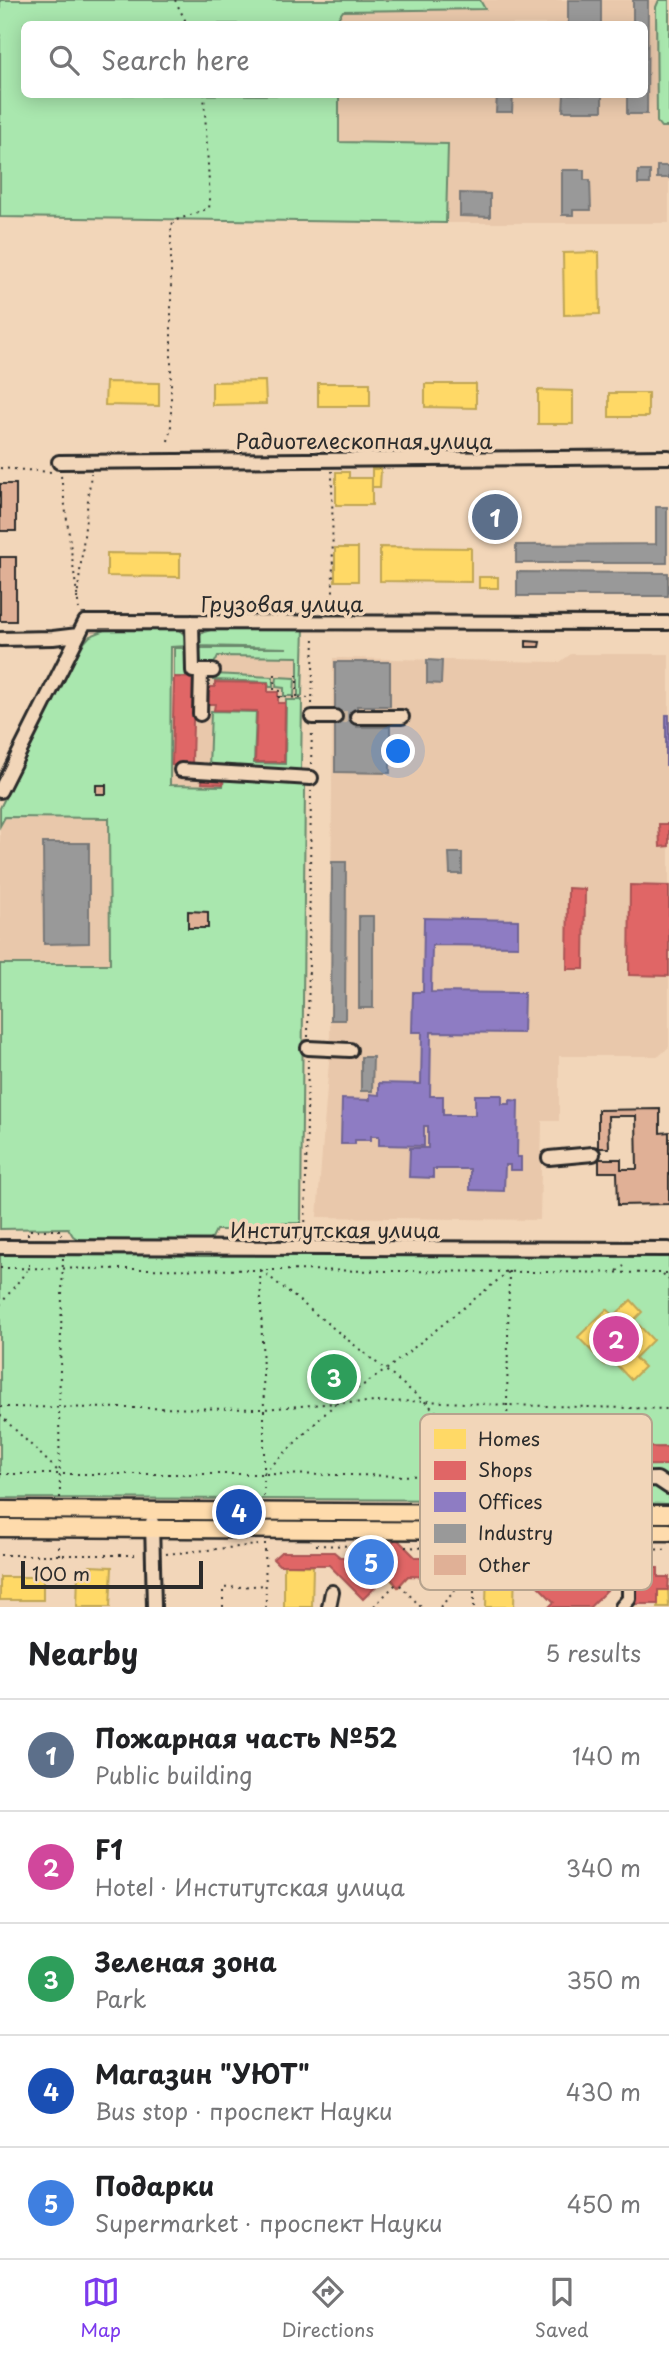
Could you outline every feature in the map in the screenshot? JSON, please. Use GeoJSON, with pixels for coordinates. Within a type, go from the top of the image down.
{"type":"FeatureCollection","features":[{"type":"Feature","properties":{"kind":"main road"},"geometry":{"type":"LineString","coordinates":[[0,1510],[420,1512]]}},
{"type":"Feature","properties":{"kind":"main road"},"geometry":{"type":"LineString","coordinates":[[0,1528],[152,1529],[264,1537],[420,1535]]}},
{"type":"Feature","properties":{"kind":"street","name":"Радиотелескопная улица"},"geometry":{"type":"LineString","coordinates":[[59,462],[669,457]]}},
{"type":"Feature","properties":{"kind":"street","name":"Грузовая улица"},"geometry":{"type":"LineString","coordinates":[[85,622],[669,623]]}},
{"type":"Feature","properties":{"kind":"street"},"geometry":{"type":"LineString","coordinates":[[0,791],[85,622]]}},
{"type":"Feature","properties":{"kind":"street"},"geometry":{"type":"LineString","coordinates":[[192,622],[192,671],[207,671],[200,714]]}},
{"type":"Feature","properties":{"kind":"street"},"geometry":{"type":"LineString","coordinates":[[0,639],[78,635]]}},
{"type":"Feature","properties":{"kind":"street"},"geometry":{"type":"LineString","coordinates":[[312,717],[335,717]]}},
{"type":"Feature","properties":{"kind":"street"},"geometry":{"type":"LineString","coordinates":[[357,717],[402,717]]}},
{"type":"Feature","properties":{"kind":"street"},"geometry":{"type":"LineString","coordinates":[[181,770],[200,769],[311,778]]}},
{"type":"Feature","properties":{"kind":"street"},"geometry":{"type":"LineString","coordinates":[[308,1048],[350,1050]]}},
{"type":"Feature","properties":{"kind":"street"},"geometry":{"type":"LineString","coordinates":[[549,1158],[593,1154]]}},
{"type":"Feature","properties":{"kind":"street","name":"Институтская улица"},"geometry":{"type":"LineString","coordinates":[[0,1247],[669,1249]]}},
{"type":"Feature","properties":{"kind":"street"},"geometry":{"type":"LineString","coordinates":[[652,1479],[657,1479],[669,1487]]}},
{"type":"Feature","properties":{"kind":"street"},"geometry":{"type":"LineString","coordinates":[[153,1511],[154,1607]]}},
{"type":"Feature","properties":{"kind":"street"},"geometry":{"type":"LineString","coordinates":[[622,1607],[629,1599],[629,1590]]}},
{"type":"Feature","properties":{"kind":"street"},"geometry":{"type":"LineString","coordinates":[[329,1607],[332,1592]]}},
{"type":"Feature","properties":{"kind":"path"},"geometry":{"type":"LineString","coordinates":[[175,0],[186,21]]}},
{"type":"Feature","properties":{"kind":"path"},"geometry":{"type":"LineString","coordinates":[[168,441],[172,426],[171,227],[174,221],[209,208],[204,98]]}},
{"type":"Feature","properties":{"kind":"path"},"geometry":{"type":"LineString","coordinates":[[305,1248],[314,621],[333,594],[332,459]]}},
{"type":"Feature","properties":{"kind":"path"},"geometry":{"type":"LineString","coordinates":[[77,603],[92,461]]}},
{"type":"Feature","properties":{"kind":"path"},"geometry":{"type":"LineString","coordinates":[[0,468],[27,468],[61,473],[77,603],[85,622]]}},
{"type":"Feature","properties":{"kind":"path"},"geometry":{"type":"LineString","coordinates":[[275,674],[274,691],[281,691],[279,697],[312,698]]}},
{"type":"Feature","properties":{"kind":"path"},"geometry":{"type":"LineString","coordinates":[[297,675],[297,698]]}},
{"type":"Feature","properties":{"kind":"path"},"geometry":{"type":"LineString","coordinates":[[0,1305],[29,1268],[28,1230],[61,1230],[64,1268],[59,1408],[60,1474]]}},
{"type":"Feature","properties":{"kind":"path"},"geometry":{"type":"LineString","coordinates":[[615,1273],[624,1266]]}},
{"type":"Feature","properties":{"kind":"path"},"geometry":{"type":"LineString","coordinates":[[0,1268],[669,1273]]}},
{"type":"Feature","properties":{"kind":"path"},"geometry":{"type":"LineString","coordinates":[[260,1269],[439,1414]]}},
{"type":"Feature","properties":{"kind":"path"},"geometry":{"type":"LineString","coordinates":[[260,1269],[264,1512]]}},
{"type":"Feature","properties":{"kind":"path"},"geometry":{"type":"LineString","coordinates":[[263,1474],[336,1403],[386,1370],[509,1271]]}},
{"type":"Feature","properties":{"kind":"path"},"geometry":{"type":"LineString","coordinates":[[507,1414],[509,1271]]}},
{"type":"Feature","properties":{"kind":"path"},"geometry":{"type":"LineString","coordinates":[[662,1273],[669,1280]]}},
{"type":"Feature","properties":{"kind":"path"},"geometry":{"type":"LineString","coordinates":[[0,1407],[264,1409],[336,1403],[424,1401],[669,1409]]}},
{"type":"Feature","properties":{"kind":"path"},"geometry":{"type":"LineString","coordinates":[[0,1415],[60,1474]]}},
{"type":"Feature","properties":{"kind":"path"},"geometry":{"type":"LineString","coordinates":[[0,1474],[420,1476]]}},
{"type":"Feature","properties":{"kind":"path"},"geometry":{"type":"LineString","coordinates":[[0,1555],[153,1555],[264,1537],[266,1607]]}},
{"type":"Feature","properties":{"kind":"path"},"geometry":{"type":"LineString","coordinates":[[306,1545],[388,1547]]}},
{"type":"Feature","properties":{"kind":"path"},"geometry":{"type":"LineString","coordinates":[[405,1547],[420,1548]]}},
{"type":"Feature","properties":{"kind":"path"},"geometry":{"type":"LineString","coordinates":[[374,1606],[396,1584]]}},
{"type":"Feature","properties":{"kind":"path"},"geometry":{"type":"LineString","coordinates":[[223,1607],[223,1588],[266,1585]]}},
{"type":"Feature","properties":{"kind":"path"},"geometry":{"type":"LineString","coordinates":[[400,1585],[421,1607]]}},
{"type":"Feature","properties":{"kind":"path"},"geometry":{"type":"LineString","coordinates":[[440,1607],[456,1590]]}},
{"type":"Feature","properties":{"kind":"shaded area"},"geometry":{"type":"Polygon","coordinates":[[[480,0],[669,0],[669,223],[446,223],[448,144],[339,142],[339,98],[648,98],[648,21],[336,21],[343,11],[485,9],[480,0]]]}},
{"type":"Feature","properties":{"kind":"shaded area"},"geometry":{"type":"Polygon","coordinates":[[[173,647],[303,649],[301,788],[171,784],[173,647]]]}},
{"type":"Feature","properties":{"kind":"shaded area"},"geometry":{"type":"Polygon","coordinates":[[[571,654],[669,654],[669,1047],[659,1056],[559,1056],[559,1121],[542,1121],[540,1220],[317,1217],[330,1049],[333,658],[560,662],[571,654]]]}},
{"type":"Feature","properties":{"kind":"shaded area"},"geometry":{"type":"Polygon","coordinates":[[[4,819],[108,819],[109,964],[0,964],[0,827],[4,819]]]}},
{"type":"Feature","properties":{"kind":"green space"},"geometry":{"type":"Polygon","coordinates":[[[0,0],[480,0],[485,9],[343,11],[336,21],[21,21],[21,98],[339,98],[339,142],[448,144],[446,223],[0,217],[0,0]]]}},
{"type":"Feature","properties":{"kind":"green space"},"geometry":{"type":"Polygon","coordinates":[[[659,0],[669,0],[669,127],[661,127],[657,122],[656,7],[659,0]]]}},
{"type":"Feature","properties":{"kind":"green space"},"geometry":{"type":"Polygon","coordinates":[[[113,627],[177,629],[184,634],[189,646],[171,647],[170,785],[223,786],[224,777],[305,785],[301,1223],[256,1224],[256,1230],[216,1230],[212,1238],[203,1244],[81,1241],[73,1236],[68,1228],[0,1229],[0,964],[110,964],[109,818],[5,817],[0,826],[0,808],[81,646],[90,636],[113,627]]]}},
{"type":"Feature","properties":{"kind":"green space"},"geometry":{"type":"Polygon","coordinates":[[[220,627],[304,627],[302,696],[298,696],[298,657],[218,656],[213,666],[201,662],[197,648],[287,648],[197,646],[201,633],[220,627]]]}},
{"type":"Feature","properties":{"kind":"green space"},"geometry":{"type":"Polygon","coordinates":[[[174,648],[189,648],[189,677],[174,677],[174,648]]]}},
{"type":"Feature","properties":{"kind":"green space"},"geometry":{"type":"Polygon","coordinates":[[[213,674],[273,677],[273,687],[269,687],[268,682],[213,680],[213,674]]]}},
{"type":"Feature","properties":{"kind":"green space"},"geometry":{"type":"Polygon","coordinates":[[[277,677],[295,678],[294,696],[284,696],[284,688],[276,687],[277,677]]]}},
{"type":"Feature","properties":{"kind":"green space"},"geometry":{"type":"Polygon","coordinates":[[[286,700],[302,700],[301,773],[209,768],[211,711],[256,712],[254,763],[285,764],[286,700]]]}},
{"type":"Feature","properties":{"kind":"green space"},"geometry":{"type":"Polygon","coordinates":[[[0,1254],[669,1256],[669,1504],[652,1504],[652,1414],[420,1414],[420,1500],[0,1498],[0,1254]]]}},
{"type":"Feature","properties":{"kind":"green space"},"geometry":{"type":"Polygon","coordinates":[[[171,1518],[257,1518],[257,1523],[171,1523],[171,1518]]]}},
{"type":"Feature","properties":{"kind":"green space"},"geometry":{"type":"Polygon","coordinates":[[[271,1518],[420,1519],[420,1524],[271,1523],[271,1518]]]}},
{"type":"Feature","properties":{"kind":"building: Homes"},"geometry":{"type":"Polygon","coordinates":[[[599,252],[600,314],[564,315],[563,253],[599,252]]]}},
{"type":"Feature","properties":{"kind":"building: Homes"},"geometry":{"type":"Polygon","coordinates":[[[265,381],[266,404],[212,405],[212,382],[265,381]]]}},
{"type":"Feature","properties":{"kind":"building: Homes"},"geometry":{"type":"Polygon","coordinates":[[[106,382],[159,383],[159,406],[105,405],[106,382]]]}},
{"type":"Feature","properties":{"kind":"building: Homes"},"geometry":{"type":"Polygon","coordinates":[[[318,383],[370,383],[370,406],[318,406],[318,383]]]}},
{"type":"Feature","properties":{"kind":"building: Homes"},"geometry":{"type":"Polygon","coordinates":[[[425,384],[476,384],[476,408],[425,407],[425,384]]]}},
{"type":"Feature","properties":{"kind":"building: Homes"},"geometry":{"type":"Polygon","coordinates":[[[538,390],[573,391],[573,424],[538,424],[538,390]]]}},
{"type":"Feature","properties":{"kind":"building: Homes"},"geometry":{"type":"Polygon","coordinates":[[[609,393],[648,393],[648,417],[609,417],[609,393]]]}},
{"type":"Feature","properties":{"kind":"building: Homes"},"geometry":{"type":"Polygon","coordinates":[[[372,469],[381,469],[380,487],[372,487],[372,469]]]}},
{"type":"Feature","properties":{"kind":"building: Homes"},"geometry":{"type":"Polygon","coordinates":[[[336,472],[349,472],[349,478],[372,478],[372,505],[336,505],[336,472]]]}},
{"type":"Feature","properties":{"kind":"building: Homes"},"geometry":{"type":"Polygon","coordinates":[[[380,547],[471,548],[471,582],[380,581],[380,547]]]}},
{"type":"Feature","properties":{"kind":"building: Homes"},"geometry":{"type":"Polygon","coordinates":[[[335,548],[358,548],[358,581],[335,581],[335,548]]]}},
{"type":"Feature","properties":{"kind":"building: Homes"},"geometry":{"type":"Polygon","coordinates":[[[107,553],[180,554],[180,577],[107,576],[107,553]]]}},
{"type":"Feature","properties":{"kind":"building: Homes"},"geometry":{"type":"Polygon","coordinates":[[[479,577],[498,577],[498,588],[479,588],[479,577]]]}},
{"type":"Feature","properties":{"kind":"building: Homes"},"geometry":{"type":"Polygon","coordinates":[[[631,1300],[642,1312],[634,1320],[653,1340],[635,1358],[644,1367],[631,1380],[611,1359],[605,1365],[578,1337],[607,1309],[614,1316],[631,1300]]]}},
{"type":"Feature","properties":{"kind":"building: Homes"},"geometry":{"type":"Polygon","coordinates":[[[396,1538],[415,1557],[398,1574],[379,1557],[396,1538]]]}},
{"type":"Feature","properties":{"kind":"building: Homes"},"geometry":{"type":"Polygon","coordinates":[[[284,1565],[313,1566],[312,1607],[284,1607],[284,1565]]]}},
{"type":"Feature","properties":{"kind":"building: Homes"},"geometry":{"type":"Polygon","coordinates":[[[89,1566],[112,1567],[110,1607],[77,1607],[78,1572],[89,1573],[89,1566]]]}},
{"type":"Feature","properties":{"kind":"building: Homes"},"geometry":{"type":"Polygon","coordinates":[[[397,1566],[408,1576],[398,1587],[387,1576],[397,1566]]]}},
{"type":"Feature","properties":{"kind":"building: Homes"},"geometry":{"type":"Polygon","coordinates":[[[0,1577],[43,1577],[43,1600],[0,1600],[0,1577]]]}},
{"type":"Feature","properties":{"kind":"building: Homes"},"geometry":{"type":"Polygon","coordinates":[[[668,1587],[669,1607],[658,1607],[658,1590],[668,1590],[668,1587]]]}},
{"type":"Feature","properties":{"kind":"building: Homes"},"geometry":{"type":"Polygon","coordinates":[[[486,1590],[514,1590],[514,1607],[486,1607],[486,1590]]]}},
{"type":"Feature","properties":{"kind":"building: Shops"},"geometry":{"type":"Polygon","coordinates":[[[174,677],[194,678],[192,765],[172,765],[174,677]]]}},
{"type":"Feature","properties":{"kind":"building: Shops"},"geometry":{"type":"Polygon","coordinates":[[[215,682],[268,683],[268,692],[278,692],[278,703],[285,703],[284,762],[255,762],[257,711],[214,710],[215,704],[209,704],[209,697],[210,687],[215,687],[215,682]]]}},
{"type":"Feature","properties":{"kind":"building: Shops"},"geometry":{"type":"Polygon","coordinates":[[[203,775],[223,776],[223,784],[202,783],[203,775]]]}},
{"type":"Feature","properties":{"kind":"building: Shops"},"geometry":{"type":"Polygon","coordinates":[[[659,824],[669,824],[669,846],[660,847],[659,824]]]}},
{"type":"Feature","properties":{"kind":"building: Shops"},"geometry":{"type":"Polygon","coordinates":[[[630,885],[669,886],[669,976],[629,975],[630,885]]]}},
{"type":"Feature","properties":{"kind":"building: Shops"},"geometry":{"type":"Polygon","coordinates":[[[568,888],[585,889],[584,969],[567,969],[568,888]]]}},
{"type":"Feature","properties":{"kind":"building: Shops"},"geometry":{"type":"Polygon","coordinates":[[[652,1447],[669,1447],[669,1465],[652,1465],[652,1447]]]}},
{"type":"Feature","properties":{"kind":"building: Shops"},"geometry":{"type":"Polygon","coordinates":[[[234,1491],[249,1491],[249,1501],[234,1501],[234,1491]]]}},
{"type":"Feature","properties":{"kind":"building: Shops"},"geometry":{"type":"Polygon","coordinates":[[[396,1538],[415,1557],[420,1557],[420,1576],[408,1576],[398,1587],[388,1575],[363,1599],[329,1565],[279,1565],[273,1559],[281,1552],[334,1552],[340,1557],[379,1557],[396,1538]]]}},
{"type":"Feature","properties":{"kind":"building: Shops"},"geometry":{"type":"Polygon","coordinates":[[[652,1568],[658,1568],[658,1577],[669,1577],[668,1590],[658,1590],[658,1604],[633,1604],[633,1590],[652,1590],[652,1568]]]}},
{"type":"Feature","properties":{"kind":"building: Shops"},"geometry":{"type":"Polygon","coordinates":[[[542,1590],[607,1590],[590,1607],[549,1607],[554,1602],[542,1590]]]}},
{"type":"Feature","properties":{"kind":"building: Offices"},"geometry":{"type":"Polygon","coordinates":[[[666,715],[669,715],[669,765],[666,765],[666,715]]]}},
{"type":"Feature","properties":{"kind":"building: Offices"},"geometry":{"type":"Polygon","coordinates":[[[424,918],[518,920],[518,946],[432,945],[431,992],[524,993],[523,1033],[431,1032],[430,1096],[443,1096],[443,1115],[475,1115],[475,1095],[502,1095],[502,1104],[510,1104],[510,1100],[518,1101],[517,1157],[521,1157],[521,1170],[510,1170],[510,1165],[505,1165],[504,1191],[470,1190],[470,1169],[433,1169],[433,1178],[409,1177],[410,1148],[428,1148],[428,1126],[424,1126],[424,1146],[379,1145],[379,1136],[371,1136],[371,1140],[355,1140],[355,1144],[341,1144],[342,1099],[370,1100],[370,1094],[379,1095],[379,1083],[421,1084],[422,1032],[412,1032],[413,992],[423,992],[424,918]]]}},
{"type":"Feature","properties":{"kind":"building: Industry"},"geometry":{"type":"Polygon","coordinates":[[[568,0],[601,0],[601,21],[568,21],[568,0]]]}},
{"type":"Feature","properties":{"kind":"building: Industry"},"geometry":{"type":"Polygon","coordinates":[[[633,0],[648,0],[648,21],[633,21],[633,0]]]}},
{"type":"Feature","properties":{"kind":"building: Industry"},"geometry":{"type":"Polygon","coordinates":[[[497,98],[513,98],[512,112],[496,112],[497,98]]]}},
{"type":"Feature","properties":{"kind":"building: Industry"},"geometry":{"type":"Polygon","coordinates":[[[564,98],[602,98],[602,111],[563,111],[564,98]]]}},
{"type":"Feature","properties":{"kind":"building: Industry"},"geometry":{"type":"Polygon","coordinates":[[[627,98],[647,98],[647,114],[627,114],[627,98]]]}},
{"type":"Feature","properties":{"kind":"building: Industry"},"geometry":{"type":"Polygon","coordinates":[[[657,166],[669,166],[669,178],[657,178],[657,166]]]}},
{"type":"Feature","properties":{"kind":"building: Industry"},"geometry":{"type":"Polygon","coordinates":[[[562,170],[584,170],[584,180],[590,180],[591,210],[573,210],[573,215],[562,215],[562,170]]]}},
{"type":"Feature","properties":{"kind":"building: Industry"},"geometry":{"type":"Polygon","coordinates":[[[638,171],[650,171],[650,184],[638,184],[638,171]]]}},
{"type":"Feature","properties":{"kind":"building: Industry"},"geometry":{"type":"Polygon","coordinates":[[[460,193],[490,194],[490,217],[460,216],[460,193]]]}},
{"type":"Feature","properties":{"kind":"building: Industry"},"geometry":{"type":"Polygon","coordinates":[[[656,507],[667,507],[667,563],[516,563],[516,545],[656,544],[656,507]]]}},
{"type":"Feature","properties":{"kind":"building: Industry"},"geometry":{"type":"Polygon","coordinates":[[[517,572],[668,573],[668,596],[517,596],[517,572]]]}},
{"type":"Feature","properties":{"kind":"building: Industry"},"geometry":{"type":"Polygon","coordinates":[[[427,660],[442,661],[441,684],[427,683],[427,660]]]}},
{"type":"Feature","properties":{"kind":"building: Industry"},"geometry":{"type":"Polygon","coordinates":[[[335,662],[390,662],[390,706],[357,706],[357,727],[390,727],[390,773],[335,772],[335,662]]]}},
{"type":"Feature","properties":{"kind":"building: Industry"},"geometry":{"type":"Polygon","coordinates":[[[43,843],[89,843],[89,943],[44,944],[43,843]]]}},
{"type":"Feature","properties":{"kind":"building: Industry"},"geometry":{"type":"Polygon","coordinates":[[[449,853],[462,853],[462,874],[450,874],[449,853]]]}},
{"type":"Feature","properties":{"kind":"building: Industry"},"geometry":{"type":"Polygon","coordinates":[[[332,862],[346,862],[345,1020],[331,1020],[332,862]]]}},
{"type":"Feature","properties":{"kind":"building: Industry"},"geometry":{"type":"Polygon","coordinates":[[[359,916],[373,916],[373,1008],[359,1008],[359,916]]]}},
{"type":"Feature","properties":{"kind":"building: Industry"},"geometry":{"type":"Polygon","coordinates":[[[361,1057],[373,1057],[372,1091],[361,1091],[361,1057]]]}},
{"type":"Feature","properties":{"kind":"building: Other"},"geometry":{"type":"Polygon","coordinates":[[[0,484],[16,484],[16,531],[0,531],[0,484]]]}},
{"type":"Feature","properties":{"kind":"building: Other"},"geometry":{"type":"Polygon","coordinates":[[[0,557],[16,557],[16,621],[0,621],[0,557]]]}},
{"type":"Feature","properties":{"kind":"building: Other"},"geometry":{"type":"Polygon","coordinates":[[[526,641],[540,642],[539,647],[526,647],[526,641]]]}},
{"type":"Feature","properties":{"kind":"building: Other"},"geometry":{"type":"Polygon","coordinates":[[[96,785],[106,785],[106,794],[96,794],[96,785]]]}},
{"type":"Feature","properties":{"kind":"building: Other"},"geometry":{"type":"Polygon","coordinates":[[[188,911],[208,912],[208,928],[188,928],[188,911]]]}},
{"type":"Feature","properties":{"kind":"building: Other"},"geometry":{"type":"Polygon","coordinates":[[[660,1109],[660,1133],[669,1132],[669,1204],[618,1205],[617,1172],[599,1172],[599,1159],[621,1159],[621,1169],[637,1169],[636,1116],[608,1116],[609,1148],[598,1148],[598,1110],[660,1109]]]}},
{"type":"Feature","properties":{"kind":"tunnel"},"geometry":{"type":"LineString","coordinates":[[335,717],[357,717]]}},
{"type":"Feature","properties":{"kind":"place","name":"Пожарная часть №52"},"geometry":{"type":"Point","coordinates":[495,517]}},
{"type":"Feature","properties":{"kind":"place","name":"F1"},"geometry":{"type":"Point","coordinates":[616,1339]}},
{"type":"Feature","properties":{"kind":"place","name":"Зеленая зона"},"geometry":{"type":"Point","coordinates":[334,1377]}},
{"type":"Feature","properties":{"kind":"place","name":"Магазин \"УЮТ\""},"geometry":{"type":"Point","coordinates":[239,1512]}},
{"type":"Feature","properties":{"kind":"place","name":"Подарки"},"geometry":{"type":"Point","coordinates":[371,1562]}}]}
